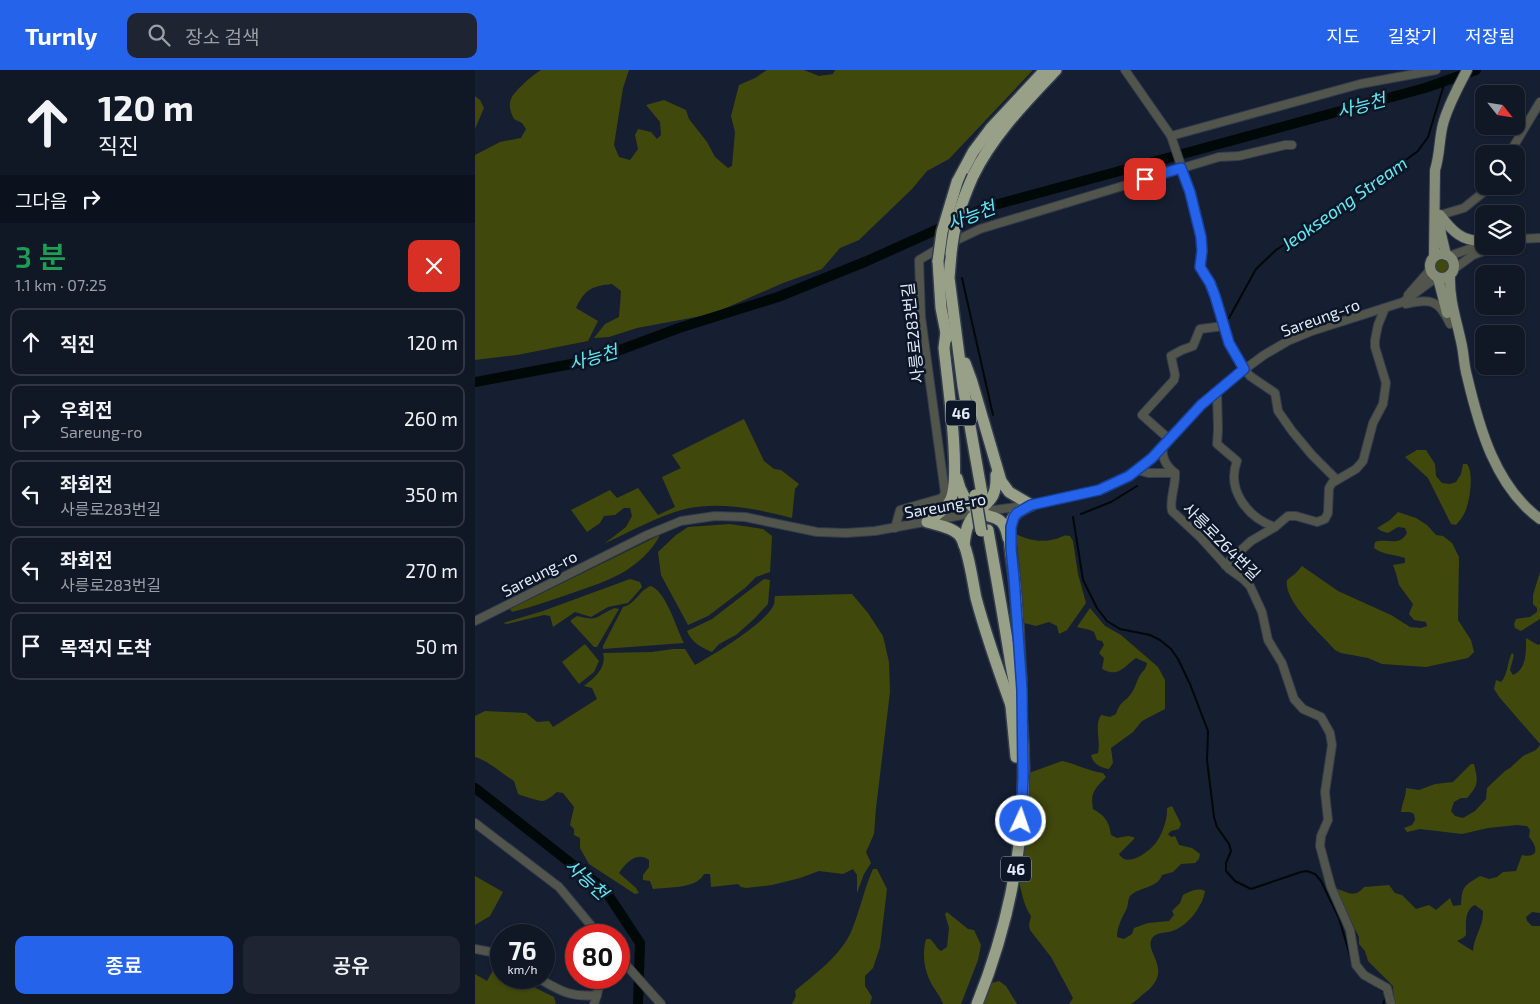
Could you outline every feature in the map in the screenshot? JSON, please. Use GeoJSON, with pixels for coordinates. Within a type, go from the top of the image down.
{"type":"FeatureCollection","features":[{"type":"Feature","properties":{"kind":"highway","name":"46"},"geometry":{"type":"LineString","coordinates":[[979,495],[941,308],[938,261],[942,232],[957,182],[973,152],[991,128],[1045,70]]}},
{"type":"Feature","properties":{"kind":"highway","name":"46"},"geometry":{"type":"LineString","coordinates":[[971,1004],[981,981],[1000,917],[1012,849],[1016,802],[1016,757],[1012,708],[963,386],[949,278],[951,254],[954,227],[962,201],[973,176],[994,139],[1056,70]]}},
{"type":"Feature","properties":{"kind":"highway"},"geometry":{"type":"LineString","coordinates":[[946,332],[944,348],[955,472],[959,489],[963,496],[979,512],[1000,521],[1007,532],[1011,549]]}},
{"type":"Feature","properties":{"kind":"highway"},"geometry":{"type":"LineString","coordinates":[[959,348],[972,382],[996,468],[1005,488],[1015,497],[1031,505]]}},
{"type":"Feature","properties":{"kind":"highway"},"geometry":{"type":"LineString","coordinates":[[964,545],[967,528],[971,520],[991,501],[994,495],[996,468]]}},
{"type":"Feature","properties":{"kind":"highway"},"geometry":{"type":"LineString","coordinates":[[927,522],[950,502],[953,495],[955,472]]}},
{"type":"Feature","properties":{"kind":"highway"},"geometry":{"type":"LineString","coordinates":[[1022,728],[1022,690],[1011,527],[1017,513],[1031,505]]}},
{"type":"Feature","properties":{"kind":"highway"},"geometry":{"type":"LineString","coordinates":[[927,522],[952,530],[959,535],[964,545],[979,608],[1012,708]]}},
{"type":"Feature","properties":{"kind":"highway","name":"46"},"geometry":{"type":"LineString","coordinates":[[977,1004],[1002,935],[1015,876],[1023,786],[1022,728],[985,531]]}},
{"type":"Feature","properties":{"kind":"main road"},"geometry":{"type":"LineString","coordinates":[[1466,374],[1462,368],[1431,261],[1434,258],[1435,170],[1442,126],[1447,108],[1467,70]]}},
{"type":"Feature","properties":{"kind":"main road"},"geometry":{"type":"LineString","coordinates":[[1438,160],[1440,171],[1441,234],[1447,256]]}},
{"type":"Feature","properties":{"kind":"main road"},"geometry":{"type":"LineString","coordinates":[[1440,215],[1450,229],[1466,239],[1475,240]]}},
{"type":"Feature","properties":{"kind":"main road"},"geometry":{"type":"LineString","coordinates":[[1434,258],[1437,255],[1447,256],[1453,261],[1450,295],[1463,346],[1466,374],[1482,433],[1493,460],[1516,495],[1540,519]]}},
{"type":"Feature","properties":{"kind":"main road"},"geometry":{"type":"LineString","coordinates":[[1435,275],[1444,278],[1452,272]]}},
{"type":"Feature","properties":{"kind":"street"},"geometry":{"type":"LineString","coordinates":[[1125,70],[1171,136],[1190,192],[1201,237],[1200,267],[1213,290],[1229,343],[1244,369],[1255,380],[1275,393],[1278,411],[1292,431],[1312,455],[1337,480]]}},
{"type":"Feature","properties":{"kind":"street"},"geometry":{"type":"LineString","coordinates":[[1171,136],[1360,84],[1436,70]]}},
{"type":"Feature","properties":{"kind":"street"},"geometry":{"type":"LineString","coordinates":[[1514,145],[1540,102]]}},
{"type":"Feature","properties":{"kind":"street","name":"사릉로283번길"},"geometry":{"type":"LineString","coordinates":[[895,528],[900,510],[942,498],[945,493],[921,318],[919,260],[980,228],[1219,157],[1239,156],[1292,145]]}},
{"type":"Feature","properties":{"kind":"street"},"geometry":{"type":"LineString","coordinates":[[1440,215],[1464,208],[1480,195]]}},
{"type":"Feature","properties":{"kind":"street"},"geometry":{"type":"LineString","coordinates":[[1525,239],[1540,238]]}},
{"type":"Feature","properties":{"kind":"street"},"geometry":{"type":"LineString","coordinates":[[1447,256],[1475,247]]}},
{"type":"Feature","properties":{"kind":"street"},"geometry":{"type":"LineString","coordinates":[[1452,272],[1475,253]]}},
{"type":"Feature","properties":{"kind":"street","name":"Sareung-ro"},"geometry":{"type":"LineString","coordinates":[[475,621],[647,535],[681,521],[709,516],[734,516],[804,530],[832,533],[861,533],[979,512],[1031,505],[1099,490],[1122,480],[1137,470],[1163,446],[1201,405],[1264,355],[1300,336],[1403,302],[1435,275]]}},
{"type":"Feature","properties":{"kind":"street"},"geometry":{"type":"LineString","coordinates":[[1225,565],[1251,541],[1275,527],[1284,519],[1291,516],[1317,522],[1325,520],[1328,513],[1329,488],[1337,480],[1356,469],[1363,460],[1373,423],[1383,404],[1385,383],[1375,347],[1375,340],[1378,325],[1385,308],[1424,300],[1432,301],[1444,311],[1450,324]]}},
{"type":"Feature","properties":{"kind":"street"},"geometry":{"type":"LineString","coordinates":[[1169,439],[1142,415],[1174,380],[1175,375],[1171,356],[1193,346],[1200,329],[1224,326]]}},
{"type":"Feature","properties":{"kind":"street"},"geometry":{"type":"LineString","coordinates":[[1217,391],[1217,444],[1237,461],[1233,472],[1240,500],[1258,518],[1275,527]]}},
{"type":"Feature","properties":{"kind":"street"},"geometry":{"type":"LineString","coordinates":[[1163,446],[1162,452],[1165,461],[1175,473]]}},
{"type":"Feature","properties":{"kind":"street"},"geometry":{"type":"LineString","coordinates":[[1137,470],[1149,473],[1175,473]]}},
{"type":"Feature","properties":{"kind":"street","name":"사릉로264번길"},"geometry":{"type":"LineString","coordinates":[[1175,473],[1175,487],[1171,503],[1172,512],[1200,537],[1225,565],[1247,582],[1262,612],[1268,640],[1279,658],[1297,703],[1303,710],[1321,717],[1330,733],[1332,746],[1325,792],[1328,820],[1319,846],[1331,887],[1350,930],[1356,965],[1364,975],[1387,988],[1391,1004]]}},
{"type":"Feature","properties":{"kind":"street"},"geometry":{"type":"LineString","coordinates":[[475,823],[559,887],[590,924]]}},
{"type":"Feature","properties":{"kind":"street"},"geometry":{"type":"LineString","coordinates":[[475,949],[490,952]]}},
{"type":"Feature","properties":{"kind":"street"},"geometry":{"type":"LineString","coordinates":[[630,971],[661,1004]]}},
{"type":"Feature","properties":{"kind":"street"},"geometry":{"type":"LineString","coordinates":[[555,987],[567,994],[579,996],[597,995]]}},
{"type":"Feature","properties":{"kind":"street"},"geometry":{"type":"LineString","coordinates":[[595,1004],[598,989]]}},
{"type":"Feature","properties":{"kind":"green space"},"geometry":{"type":"Polygon","coordinates":[[[541,70],[629,70],[623,88],[614,145],[619,157],[630,160],[638,149],[635,135],[638,129],[651,132],[657,139],[661,135],[660,122],[646,105],[664,100],[686,110],[689,119],[707,142],[715,157],[728,168],[732,166],[735,132],[731,116],[739,85],[767,70],[804,70],[819,76],[833,74],[835,70],[1033,70],[949,159],[927,171],[912,189],[859,240],[840,248],[822,269],[783,283],[712,314],[637,328],[609,337],[594,338],[605,324],[619,317],[621,291],[612,284],[594,287],[586,293],[576,308],[598,321],[588,341],[517,355],[475,360],[475,155],[500,142],[521,138],[526,129],[522,123],[514,119],[510,109],[510,102],[520,87],[541,70]]]}},
{"type":"Feature","properties":{"kind":"green space"},"geometry":{"type":"Polygon","coordinates":[[[475,96],[480,100],[484,108],[475,129],[475,96]]]}},
{"type":"Feature","properties":{"kind":"green space"},"geometry":{"type":"Polygon","coordinates":[[[1442,259],[1447,261],[1449,266],[1447,271],[1442,273],[1437,271],[1435,266],[1437,261],[1442,259]]]}},
{"type":"Feature","properties":{"kind":"green space"},"geometry":{"type":"Polygon","coordinates":[[[744,419],[764,461],[774,469],[781,470],[799,484],[795,489],[792,518],[739,507],[698,507],[664,516],[604,544],[626,527],[632,516],[630,508],[624,508],[615,515],[604,516],[600,523],[587,532],[571,510],[610,490],[617,498],[638,488],[658,515],[675,507],[662,477],[681,468],[672,455],[744,419]]]}},
{"type":"Feature","properties":{"kind":"green space"},"geometry":{"type":"Polygon","coordinates":[[[1417,450],[1426,450],[1435,464],[1436,476],[1442,483],[1450,484],[1456,482],[1461,474],[1463,464],[1467,464],[1471,480],[1470,494],[1465,512],[1456,525],[1451,524],[1428,478],[1405,457],[1417,450]]]}},
{"type":"Feature","properties":{"kind":"green space"},"geometry":{"type":"Polygon","coordinates":[[[1398,512],[1416,518],[1427,525],[1436,535],[1443,536],[1452,543],[1459,557],[1458,620],[1471,640],[1474,652],[1468,658],[1426,667],[1382,664],[1368,658],[1341,653],[1335,650],[1313,627],[1291,598],[1287,588],[1287,580],[1302,566],[1338,591],[1391,615],[1410,627],[1421,628],[1427,626],[1426,622],[1414,620],[1409,614],[1413,604],[1399,585],[1393,565],[1405,563],[1405,558],[1374,548],[1375,542],[1401,540],[1407,533],[1405,528],[1398,527],[1388,533],[1377,528],[1390,520],[1398,512]]]}},
{"type":"Feature","properties":{"kind":"green space"},"geometry":{"type":"Polygon","coordinates":[[[730,524],[763,529],[772,536],[770,572],[756,577],[745,588],[708,616],[688,625],[661,575],[658,552],[676,535],[688,527],[730,524]]]}},
{"type":"Feature","properties":{"kind":"green space"},"geometry":{"type":"Polygon","coordinates":[[[1016,534],[1040,541],[1070,536],[1073,541],[1078,574],[1086,603],[1067,630],[1059,634],[1057,626],[1049,622],[1036,626],[1024,623],[1021,612],[1020,570],[1016,534]]]}},
{"type":"Feature","properties":{"kind":"green space"},"geometry":{"type":"Polygon","coordinates":[[[660,535],[644,557],[616,576],[593,586],[536,605],[512,612],[510,609],[660,535]]]}},
{"type":"Feature","properties":{"kind":"green space"},"geometry":{"type":"Polygon","coordinates":[[[1540,572],[1540,619],[1521,631],[1515,628],[1516,619],[1530,617],[1537,612],[1537,608],[1533,604],[1533,595],[1540,572]]]}},
{"type":"Feature","properties":{"kind":"green space"},"geometry":{"type":"Polygon","coordinates":[[[630,579],[640,582],[642,587],[628,603],[608,607],[591,617],[575,612],[553,627],[550,616],[544,615],[507,624],[503,623],[543,611],[630,579]]]}},
{"type":"Feature","properties":{"kind":"green space"},"geometry":{"type":"Polygon","coordinates":[[[764,579],[770,580],[768,604],[736,635],[719,644],[712,652],[691,638],[687,631],[712,619],[764,579]]]}},
{"type":"Feature","properties":{"kind":"green space"},"geometry":{"type":"Polygon","coordinates":[[[651,586],[662,596],[684,643],[603,649],[623,607],[631,603],[651,586]]]}},
{"type":"Feature","properties":{"kind":"green space"},"geometry":{"type":"Polygon","coordinates":[[[852,594],[868,613],[883,636],[889,662],[890,692],[874,834],[866,852],[871,863],[864,874],[857,893],[857,875],[853,869],[843,874],[819,871],[772,885],[746,888],[738,884],[711,887],[710,874],[704,874],[700,879],[688,885],[653,889],[650,881],[643,880],[643,875],[649,867],[649,860],[640,857],[628,862],[619,873],[636,888],[639,893],[635,894],[589,864],[580,848],[580,838],[574,835],[574,829],[570,825],[574,807],[563,793],[557,792],[549,799],[543,801],[518,794],[514,781],[490,764],[475,757],[475,716],[485,711],[526,713],[537,722],[549,721],[553,727],[597,699],[592,688],[584,686],[601,668],[604,658],[603,653],[685,649],[695,665],[739,638],[762,620],[774,604],[775,596],[852,594]]]}},
{"type":"Feature","properties":{"kind":"green space"},"geometry":{"type":"Polygon","coordinates":[[[615,608],[619,609],[597,647],[594,647],[571,622],[577,616],[594,618],[615,608]]]}},
{"type":"Feature","properties":{"kind":"green space"},"geometry":{"type":"Polygon","coordinates":[[[1090,608],[1105,626],[1121,635],[1158,667],[1165,680],[1165,709],[1142,721],[1133,732],[1111,748],[1113,763],[1109,769],[1098,765],[1091,755],[1098,753],[1099,719],[1101,715],[1110,717],[1116,714],[1121,704],[1133,690],[1147,663],[1136,658],[1117,672],[1102,669],[1104,658],[1099,653],[1104,645],[1102,641],[1097,640],[1094,632],[1077,627],[1090,608]]]}},
{"type":"Feature","properties":{"kind":"green space"},"geometry":{"type":"Polygon","coordinates":[[[1526,638],[1538,645],[1540,644],[1540,744],[1494,689],[1496,680],[1501,682],[1505,676],[1512,653],[1514,655],[1510,670],[1513,675],[1521,669],[1525,660],[1526,638]]]}},
{"type":"Feature","properties":{"kind":"green space"},"geometry":{"type":"Polygon","coordinates":[[[585,644],[599,661],[594,672],[579,684],[562,662],[585,644]]]}},
{"type":"Feature","properties":{"kind":"green space"},"geometry":{"type":"Polygon","coordinates":[[[1540,745],[1540,913],[1532,912],[1526,917],[1532,926],[1540,926],[1540,1004],[1394,1004],[1393,986],[1368,961],[1347,913],[1341,908],[1335,888],[1354,894],[1364,887],[1389,885],[1395,893],[1402,895],[1416,909],[1429,905],[1436,910],[1450,898],[1453,906],[1461,905],[1463,890],[1470,882],[1480,876],[1489,879],[1497,877],[1503,872],[1516,871],[1522,855],[1532,855],[1535,851],[1529,837],[1530,830],[1527,826],[1517,825],[1488,828],[1462,834],[1420,829],[1407,832],[1404,828],[1412,825],[1415,820],[1414,814],[1401,812],[1406,788],[1419,790],[1435,784],[1453,782],[1471,764],[1474,764],[1477,779],[1476,786],[1467,798],[1461,798],[1454,802],[1451,811],[1455,816],[1463,818],[1475,811],[1486,799],[1487,788],[1505,771],[1523,756],[1536,750],[1540,745]],[[1475,905],[1471,907],[1466,918],[1466,935],[1457,941],[1473,951],[1482,921],[1483,911],[1475,905]]]}},
{"type":"Feature","properties":{"kind":"green space"},"geometry":{"type":"Polygon","coordinates":[[[1062,761],[1103,773],[1106,777],[1094,791],[1092,799],[1093,809],[1106,819],[1111,835],[1117,838],[1134,837],[1119,854],[1123,858],[1127,860],[1137,858],[1155,844],[1164,827],[1167,808],[1172,806],[1181,824],[1179,829],[1168,834],[1171,837],[1175,836],[1179,845],[1192,848],[1200,854],[1199,859],[1195,863],[1181,864],[1173,872],[1162,875],[1157,883],[1129,897],[1127,908],[1117,933],[1117,937],[1124,939],[1132,934],[1134,928],[1148,923],[1169,921],[1174,915],[1172,911],[1180,903],[1183,895],[1190,891],[1205,891],[1198,909],[1189,921],[1178,929],[1154,936],[1151,948],[1158,969],[1157,977],[1153,986],[1130,1004],[1069,1004],[1073,998],[1051,957],[1030,930],[1031,916],[1024,903],[1018,879],[1029,773],[1062,761]]]}},
{"type":"Feature","properties":{"kind":"green space"},"geometry":{"type":"Polygon","coordinates":[[[873,869],[877,869],[887,889],[880,947],[873,968],[865,976],[865,986],[872,997],[870,1004],[792,1004],[796,996],[795,991],[826,964],[846,941],[854,924],[873,869]]]}},
{"type":"Feature","properties":{"kind":"green space"},"geometry":{"type":"Polygon","coordinates":[[[475,876],[503,892],[490,916],[475,925],[475,876]]]}},
{"type":"Feature","properties":{"kind":"green space"},"geometry":{"type":"Polygon","coordinates":[[[947,912],[968,929],[974,930],[981,945],[978,960],[961,1004],[943,1004],[931,983],[924,961],[926,939],[930,939],[941,951],[947,947],[949,928],[945,914],[947,912]]]}},
{"type":"Feature","properties":{"kind":"green space"},"geometry":{"type":"Polygon","coordinates":[[[475,974],[487,981],[490,976],[490,989],[538,989],[554,997],[556,1004],[475,1004],[475,974]]]}},
{"type":"Feature","properties":{"kind":"green space"},"geometry":{"type":"Polygon","coordinates":[[[999,981],[1006,986],[1017,1004],[982,1004],[989,984],[999,981]]]}},
{"type":"Feature","properties":{"kind":"waterway","name":"사능천"},"geometry":{"type":"LineString","coordinates":[[475,382],[593,360],[679,328],[778,297],[867,261],[987,207],[1425,88],[1476,70]]}},
{"type":"Feature","properties":{"kind":"waterway","name":"Jeokseong Stream"},"geometry":{"type":"LineString","coordinates":[[1229,318],[1256,269],[1276,250],[1329,216],[1418,151],[1428,137],[1445,81]]}},
{"type":"Feature","properties":{"kind":"waterway"},"geometry":{"type":"LineString","coordinates":[[962,278],[993,415]]}},
{"type":"Feature","properties":{"kind":"waterway","name":"Jeokseong Stream"},"geometry":{"type":"LineString","coordinates":[[1081,514],[1111,502],[1137,486]]}},
{"type":"Feature","properties":{"kind":"waterway","name":"Jeokseong Stream"},"geometry":{"type":"LineString","coordinates":[[1073,517],[1083,580],[1097,608],[1107,621],[1120,629],[1150,635],[1160,640],[1171,649],[1178,659],[1190,684],[1208,731],[1207,760],[1214,817],[1217,827],[1229,844],[1231,851],[1226,863],[1226,871],[1235,881],[1251,889],[1301,872],[1307,871],[1315,874],[1321,881],[1339,918],[1353,966]]}},
{"type":"Feature","properties":{"kind":"waterway","name":"사능천"},"geometry":{"type":"LineString","coordinates":[[475,788],[605,890],[640,943],[638,1004]]}},
{"type":"Feature","properties":{"kind":"waterway","name":"Jeokseong Stream"},"geometry":{"type":"LineString","coordinates":[[1376,986],[1386,993]]}},
{"type":"Feature","properties":{"kind":"waterway","name":"Jeokseong Stream"},"geometry":{"type":"LineString","coordinates":[[1383,1004],[1386,997]]}},
{"type":"Feature","properties":{"kind":"route"},"geometry":{"type":"LineString","coordinates":[[1021,821],[1023,778],[1022,690],[1011,549],[1011,522],[1017,513],[1031,505],[1089,493],[1129,476],[1152,458],[1201,405],[1244,369],[1229,343],[1215,296],[1210,283],[1200,267],[1201,237],[1190,192],[1181,168],[1145,179]]}}]}
